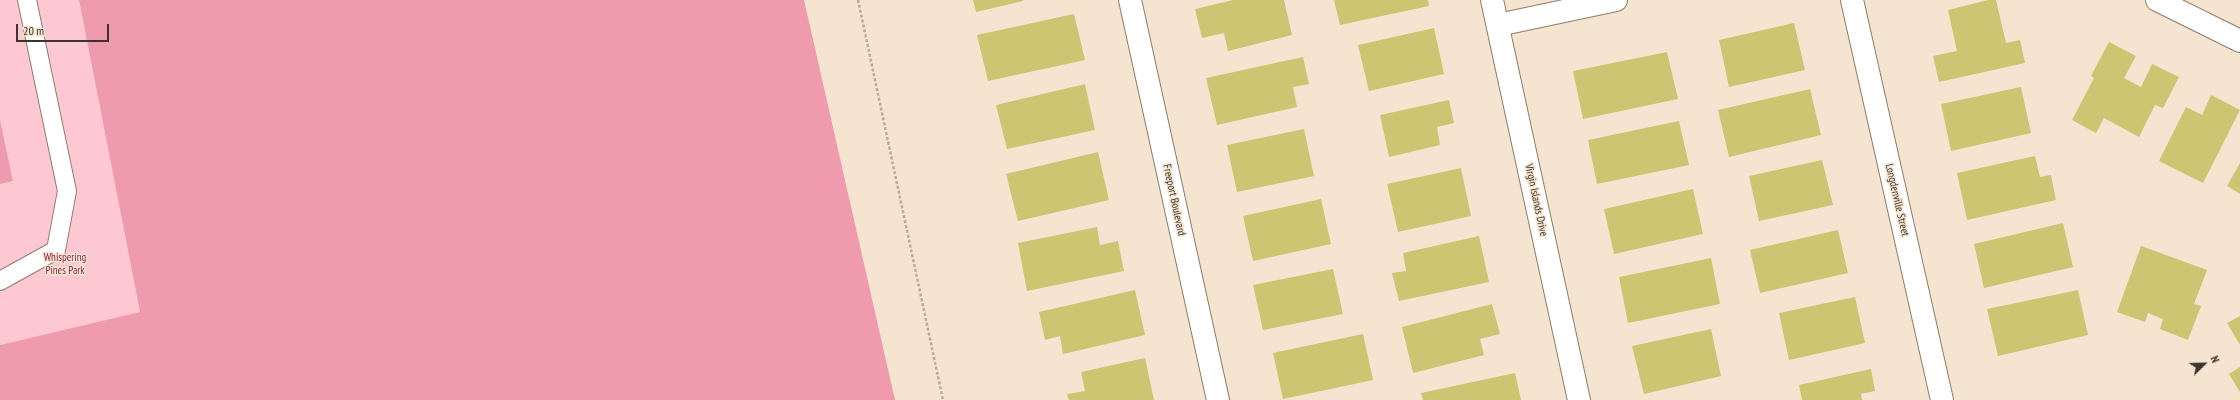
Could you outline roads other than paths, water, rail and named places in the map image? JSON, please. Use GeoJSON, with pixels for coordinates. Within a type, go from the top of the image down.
{"type":"FeatureCollection","features":[{"type":"Feature","properties":{"kind":"street","name":"Freeport Boulevard"},"geometry":{"type":"LineString","coordinates":[[1130,0],[1218,400]]}},
{"type":"Feature","properties":{"kind":"street","name":"Virgin Islands Drive"},"geometry":{"type":"LineString","coordinates":[[1492,0],[1579,400]]}},
{"type":"Feature","properties":{"kind":"street"},"geometry":{"type":"LineString","coordinates":[[1498,25],[1616,0]]}},
{"type":"Feature","properties":{"kind":"street","name":"Longdenville Street"},"geometry":{"type":"LineString","coordinates":[[1852,0],[1942,400]]}},
{"type":"Feature","properties":{"kind":"street"},"geometry":{"type":"LineString","coordinates":[[2156,0],[2240,41]]}},
{"type":"Feature","properties":{"kind":"lane"},"geometry":{"type":"LineString","coordinates":[[0,281],[56,250],[67,191],[27,0]]}},
{"type":"Feature","properties":{"kind":"park label","name":"Whispering Pines Park"},"geometry":{"type":"Point","coordinates":[65,264]}}]}
